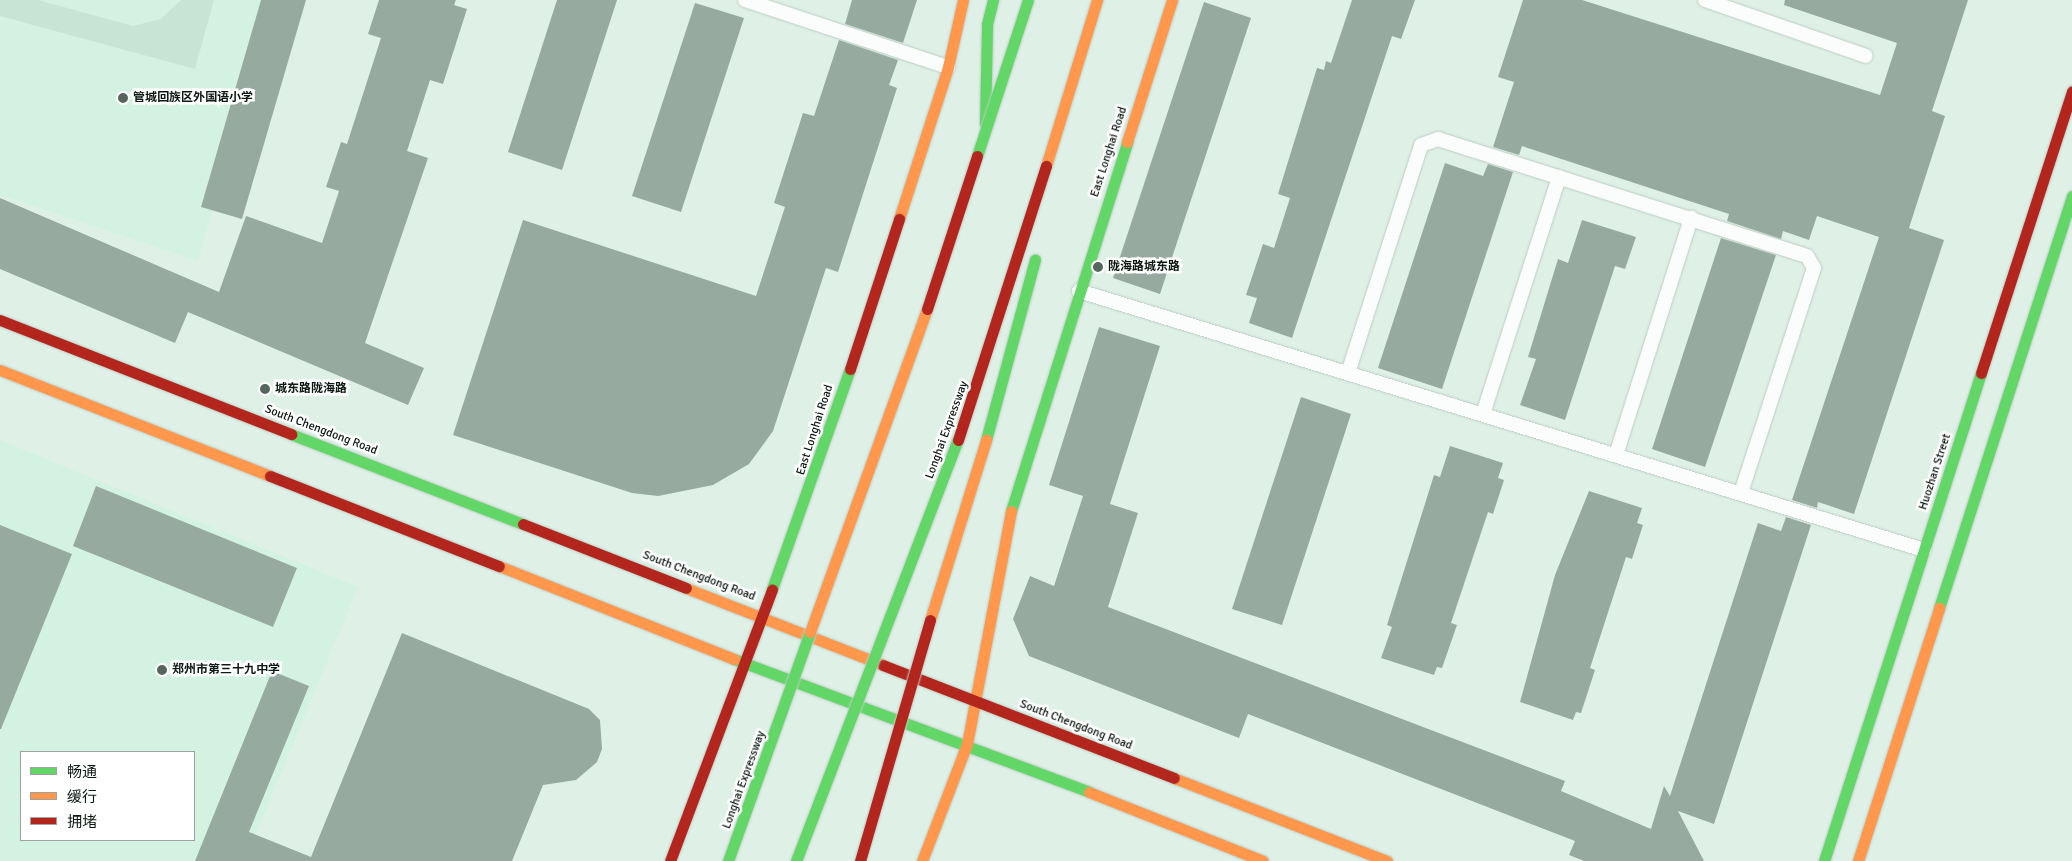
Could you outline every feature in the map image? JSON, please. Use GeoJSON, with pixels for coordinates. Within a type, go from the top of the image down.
{"type":"FeatureCollection","features":[{"type":"Feature","properties":{"kind":"main road","name":"East Longhai Road"},"geometry":{"type":"LineString","coordinates":[[670,861],[745,663],[765,616],[948,67],[963,0]]}},
{"type":"Feature","properties":{"kind":"main road"},"geometry":{"type":"LineString","coordinates":[[985,137],[987,24],[993,0]]}},
{"type":"Feature","properties":{"kind":"main road","name":"Longhai Expressway"},"geometry":{"type":"LineString","coordinates":[[728,861],[985,137],[1028,0]]}},
{"type":"Feature","properties":{"kind":"main road","name":"Longhai Expressway"},"geometry":{"type":"LineString","coordinates":[[796,861],[894,615],[986,363],[1097,0]]}},
{"type":"Feature","properties":{"kind":"main road","name":"East Longhai Road"},"geometry":{"type":"LineString","coordinates":[[922,861],[967,744],[972,699],[1004,534],[1172,0]]}},
{"type":"Feature","properties":{"kind":"main road","name":"Huozhan Street"},"geometry":{"type":"LineString","coordinates":[[1824,861],[2072,91]]}},
{"type":"Feature","properties":{"kind":"main road"},"geometry":{"type":"LineString","coordinates":[[1046,214],[1061,114]]}},
{"type":"Feature","properties":{"kind":"main road"},"geometry":{"type":"LineString","coordinates":[[1858,861],[2072,196]]}},
{"type":"Feature","properties":{"kind":"main road"},"geometry":{"type":"LineString","coordinates":[[860,861],[940,585],[1008,373],[1037,251]]}},
{"type":"Feature","properties":{"kind":"main road","name":"South Chengdong Road"},"geometry":{"type":"LineString","coordinates":[[0,320],[765,616],[1387,861]]}},
{"type":"Feature","properties":{"kind":"main road"},"geometry":{"type":"LineString","coordinates":[[0,370],[745,663],[967,744],[1263,861]]}},
{"type":"Feature","properties":{"kind":"lane"},"geometry":{"type":"LineString","coordinates":[[745,0],[948,67]]}},
{"type":"Feature","properties":{"kind":"lane"},"geometry":{"type":"LineString","coordinates":[[1705,0],[1866,56]]}},
{"type":"Feature","properties":{"kind":"lane"},"geometry":{"type":"LineString","coordinates":[[1348,373],[1421,145],[1438,138],[1807,256],[1814,268],[1741,493]]}},
{"type":"Feature","properties":{"kind":"lane"},"geometry":{"type":"LineString","coordinates":[[1483,414],[1558,177]]}},
{"type":"Feature","properties":{"kind":"lane"},"geometry":{"type":"LineString","coordinates":[[1616,455],[1691,218]]}},
{"type":"Feature","properties":{"kind":"lane"},"geometry":{"type":"LineString","coordinates":[[1079,291],[1924,550]]}},
{"type":"Feature","properties":{"kind":"shaded area","name":"管城回族区外国语小学"},"geometry":{"type":"Polygon","coordinates":[[[0,0],[274,0],[198,261],[0,195],[0,0]]]}},
{"type":"Feature","properties":{"kind":"shaded area"},"geometry":{"type":"Polygon","coordinates":[[[0,0],[38,0],[133,26],[161,19],[181,0],[214,0],[195,69],[0,16],[0,0]]]}},
{"type":"Feature","properties":{"kind":"shaded area","name":"郑州市第三十九中学"},"geometry":{"type":"Polygon","coordinates":[[[0,440],[358,587],[245,861],[0,861],[0,440]]]}},
{"type":"Feature","properties":{"kind":"building"},"geometry":{"type":"Polygon","coordinates":[[[261,0],[306,0],[242,219],[201,207],[261,0]]]}},
{"type":"Feature","properties":{"kind":"building"},"geometry":{"type":"Polygon","coordinates":[[[379,0],[456,0],[454,5],[467,9],[443,84],[430,80],[407,151],[428,158],[365,343],[424,368],[408,405],[188,312],[175,343],[0,269],[0,198],[219,292],[246,216],[322,243],[339,191],[326,187],[341,142],[347,144],[381,38],[368,34],[379,0]]]}},
{"type":"Feature","properties":{"kind":"building"},"geometry":{"type":"Polygon","coordinates":[[[557,0],[617,0],[562,170],[508,152],[557,0]]]}},
{"type":"Feature","properties":{"kind":"building"},"geometry":{"type":"Polygon","coordinates":[[[852,0],[917,0],[903,43],[845,24],[852,0]]]}},
{"type":"Feature","properties":{"kind":"building"},"geometry":{"type":"Polygon","coordinates":[[[1352,0],[1415,0],[1401,39],[1392,36],[1292,338],[1249,323],[1257,298],[1246,295],[1263,244],[1274,248],[1290,198],[1278,194],[1317,68],[1324,70],[1326,61],[1331,63],[1352,0]]]}},
{"type":"Feature","properties":{"kind":"building"},"geometry":{"type":"Polygon","coordinates":[[[1523,0],[1582,0],[1880,95],[1897,43],[1784,5],[1785,0],[1968,0],[1932,111],[1945,116],[1909,228],[1944,240],[1854,514],[1818,502],[1817,508],[1792,500],[1879,237],[1817,216],[1809,240],[1783,231],[1781,239],[1727,221],[1729,214],[1522,146],[1519,155],[1493,147],[1514,82],[1498,77],[1523,0]]]}},
{"type":"Feature","properties":{"kind":"building"},"geometry":{"type":"Polygon","coordinates":[[[1204,2],[1251,18],[1160,294],[1113,278],[1204,2]]]}},
{"type":"Feature","properties":{"kind":"building"},"geometry":{"type":"Polygon","coordinates":[[[695,3],[744,18],[681,212],[632,196],[695,3]]]}},
{"type":"Feature","properties":{"kind":"building"},"geometry":{"type":"Polygon","coordinates":[[[839,40],[898,60],[889,85],[897,88],[838,272],[826,268],[773,431],[749,464],[713,485],[658,496],[632,493],[453,435],[523,220],[756,296],[785,207],[774,203],[803,113],[814,116],[839,40]]]}},
{"type":"Feature","properties":{"kind":"building"},"geometry":{"type":"Polygon","coordinates":[[[1445,163],[1483,176],[1488,164],[1513,172],[1442,389],[1378,368],[1445,163]]]}},
{"type":"Feature","properties":{"kind":"building"},"geometry":{"type":"Polygon","coordinates":[[[1582,220],[1636,237],[1625,269],[1615,266],[1565,420],[1520,405],[1536,359],[1528,357],[1558,259],[1568,263],[1582,220]]]}},
{"type":"Feature","properties":{"kind":"building"},"geometry":{"type":"Polygon","coordinates":[[[1721,238],[1776,255],[1705,467],[1652,449],[1721,238]]]}},
{"type":"Feature","properties":{"kind":"building"},"geometry":{"type":"Polygon","coordinates":[[[1099,327],[1160,346],[1110,504],[1138,513],[1108,607],[1565,781],[1561,791],[1651,829],[1664,786],[1670,796],[1758,523],[1781,531],[1786,517],[1811,525],[1714,824],[1678,811],[1704,861],[1584,861],[1569,855],[1575,841],[1248,714],[1239,738],[1029,656],[1013,619],[1030,576],[1054,586],[1083,496],[1049,485],[1099,327]]]}},
{"type":"Feature","properties":{"kind":"building"},"geometry":{"type":"Polygon","coordinates":[[[1301,397],[1351,414],[1282,625],[1232,609],[1301,397]]]}},
{"type":"Feature","properties":{"kind":"building"},"geometry":{"type":"Polygon","coordinates":[[[1450,446],[1503,463],[1498,478],[1504,480],[1493,514],[1488,512],[1451,623],[1457,625],[1442,668],[1437,667],[1434,675],[1381,658],[1392,627],[1387,625],[1434,475],[1440,477],[1450,446]]]}},
{"type":"Feature","properties":{"kind":"building"},"geometry":{"type":"Polygon","coordinates":[[[96,486],[297,568],[273,627],[73,546],[96,486]]]}},
{"type":"Feature","properties":{"kind":"building"},"geometry":{"type":"Polygon","coordinates":[[[1589,491],[1642,508],[1637,523],[1643,525],[1632,559],[1626,557],[1590,668],[1595,670],[1581,713],[1576,712],[1573,720],[1520,702],[1555,575],[1589,491]]]}},
{"type":"Feature","properties":{"kind":"building"},"geometry":{"type":"Polygon","coordinates":[[[0,525],[72,554],[1,729],[0,729],[0,525]]]}},
{"type":"Feature","properties":{"kind":"building"},"geometry":{"type":"Polygon","coordinates":[[[402,633],[589,709],[600,720],[602,749],[597,762],[576,780],[543,785],[512,861],[195,861],[272,671],[309,686],[249,832],[311,857],[402,633]]]}},
{"type":"Feature","properties":{"kind":"traffic: fast"},"geometry":{"type":"LineString","coordinates":[[985,123],[987,24],[993,0]]}},
{"type":"Feature","properties":{"kind":"traffic: fast"},"geometry":{"type":"LineString","coordinates":[[977,156],[1028,0]]}},
{"type":"Feature","properties":{"kind":"traffic: fast"},"geometry":{"type":"LineString","coordinates":[[1011,511],[1127,142]]}},
{"type":"Feature","properties":{"kind":"traffic: fast"},"geometry":{"type":"LineString","coordinates":[[1939,608],[2072,196]]}},
{"type":"Feature","properties":{"kind":"traffic: fast"},"geometry":{"type":"LineString","coordinates":[[986,440],[1035,260]]}},
{"type":"Feature","properties":{"kind":"traffic: fast"},"geometry":{"type":"LineString","coordinates":[[772,589],[850,369]]}},
{"type":"Feature","properties":{"kind":"traffic: fast"},"geometry":{"type":"LineString","coordinates":[[1824,861],[1981,373]]}},
{"type":"Feature","properties":{"kind":"traffic: fast"},"geometry":{"type":"LineString","coordinates":[[291,434],[523,524]]}},
{"type":"Feature","properties":{"kind":"traffic: fast"},"geometry":{"type":"LineString","coordinates":[[796,861],[958,440]]}},
{"type":"Feature","properties":{"kind":"traffic: fast"},"geometry":{"type":"LineString","coordinates":[[728,861],[810,632]]}},
{"type":"Feature","properties":{"kind":"traffic: fast"},"geometry":{"type":"LineString","coordinates":[[734,659],[1089,792]]}},
{"type":"Feature","properties":{"kind":"traffic: slow"},"geometry":{"type":"LineString","coordinates":[[899,219],[948,67],[963,0]]}},
{"type":"Feature","properties":{"kind":"traffic: slow"},"geometry":{"type":"LineString","coordinates":[[1046,166],[1097,0]]}},
{"type":"Feature","properties":{"kind":"traffic: slow"},"geometry":{"type":"LineString","coordinates":[[1127,142],[1172,0]]}},
{"type":"Feature","properties":{"kind":"traffic: slow"},"geometry":{"type":"LineString","coordinates":[[810,632],[927,309]]}},
{"type":"Feature","properties":{"kind":"traffic: slow"},"geometry":{"type":"LineString","coordinates":[[0,370],[270,476]]}},
{"type":"Feature","properties":{"kind":"traffic: slow"},"geometry":{"type":"LineString","coordinates":[[930,620],[986,440]]}},
{"type":"Feature","properties":{"kind":"traffic: slow"},"geometry":{"type":"LineString","coordinates":[[922,861],[967,744],[1011,511]]}},
{"type":"Feature","properties":{"kind":"traffic: slow"},"geometry":{"type":"LineString","coordinates":[[499,566],[734,659]]}},
{"type":"Feature","properties":{"kind":"traffic: slow"},"geometry":{"type":"LineString","coordinates":[[686,588],[883,665]]}},
{"type":"Feature","properties":{"kind":"traffic: slow"},"geometry":{"type":"LineString","coordinates":[[1858,861],[1939,608]]}},
{"type":"Feature","properties":{"kind":"traffic: slow"},"geometry":{"type":"LineString","coordinates":[[1174,778],[1387,861]]}},
{"type":"Feature","properties":{"kind":"traffic: slow"},"geometry":{"type":"LineString","coordinates":[[1089,792],[1263,861]]}},
{"type":"Feature","properties":{"kind":"traffic: jam"},"geometry":{"type":"LineString","coordinates":[[1981,373],[2072,91]]}},
{"type":"Feature","properties":{"kind":"traffic: jam"},"geometry":{"type":"LineString","coordinates":[[927,309],[977,156]]}},
{"type":"Feature","properties":{"kind":"traffic: jam"},"geometry":{"type":"LineString","coordinates":[[958,440],[1046,166]]}},
{"type":"Feature","properties":{"kind":"traffic: jam"},"geometry":{"type":"LineString","coordinates":[[850,369],[899,219]]}},
{"type":"Feature","properties":{"kind":"traffic: jam"},"geometry":{"type":"LineString","coordinates":[[0,320],[291,434]]}},
{"type":"Feature","properties":{"kind":"traffic: jam"},"geometry":{"type":"LineString","coordinates":[[270,476],[499,566]]}},
{"type":"Feature","properties":{"kind":"traffic: jam"},"geometry":{"type":"LineString","coordinates":[[523,524],[686,588]]}},
{"type":"Feature","properties":{"kind":"traffic: jam"},"geometry":{"type":"LineString","coordinates":[[670,861],[772,589]]}},
{"type":"Feature","properties":{"kind":"traffic: jam"},"geometry":{"type":"LineString","coordinates":[[860,861],[930,620]]}},
{"type":"Feature","properties":{"kind":"traffic: jam"},"geometry":{"type":"LineString","coordinates":[[883,665],[1174,778]]}},
{"type":"Feature","properties":{"kind":"place","name":"管城回族区外国语小学"},"geometry":{"type":"Point","coordinates":[123,98]}},
{"type":"Feature","properties":{"kind":"place","name":"陇海路城东路"},"geometry":{"type":"Point","coordinates":[1098,267]}},
{"type":"Feature","properties":{"kind":"place","name":"城东路陇海路"},"geometry":{"type":"Point","coordinates":[265,389]}},
{"type":"Feature","properties":{"kind":"place","name":"郑州市第三十九中学"},"geometry":{"type":"Point","coordinates":[162,670]}}]}
